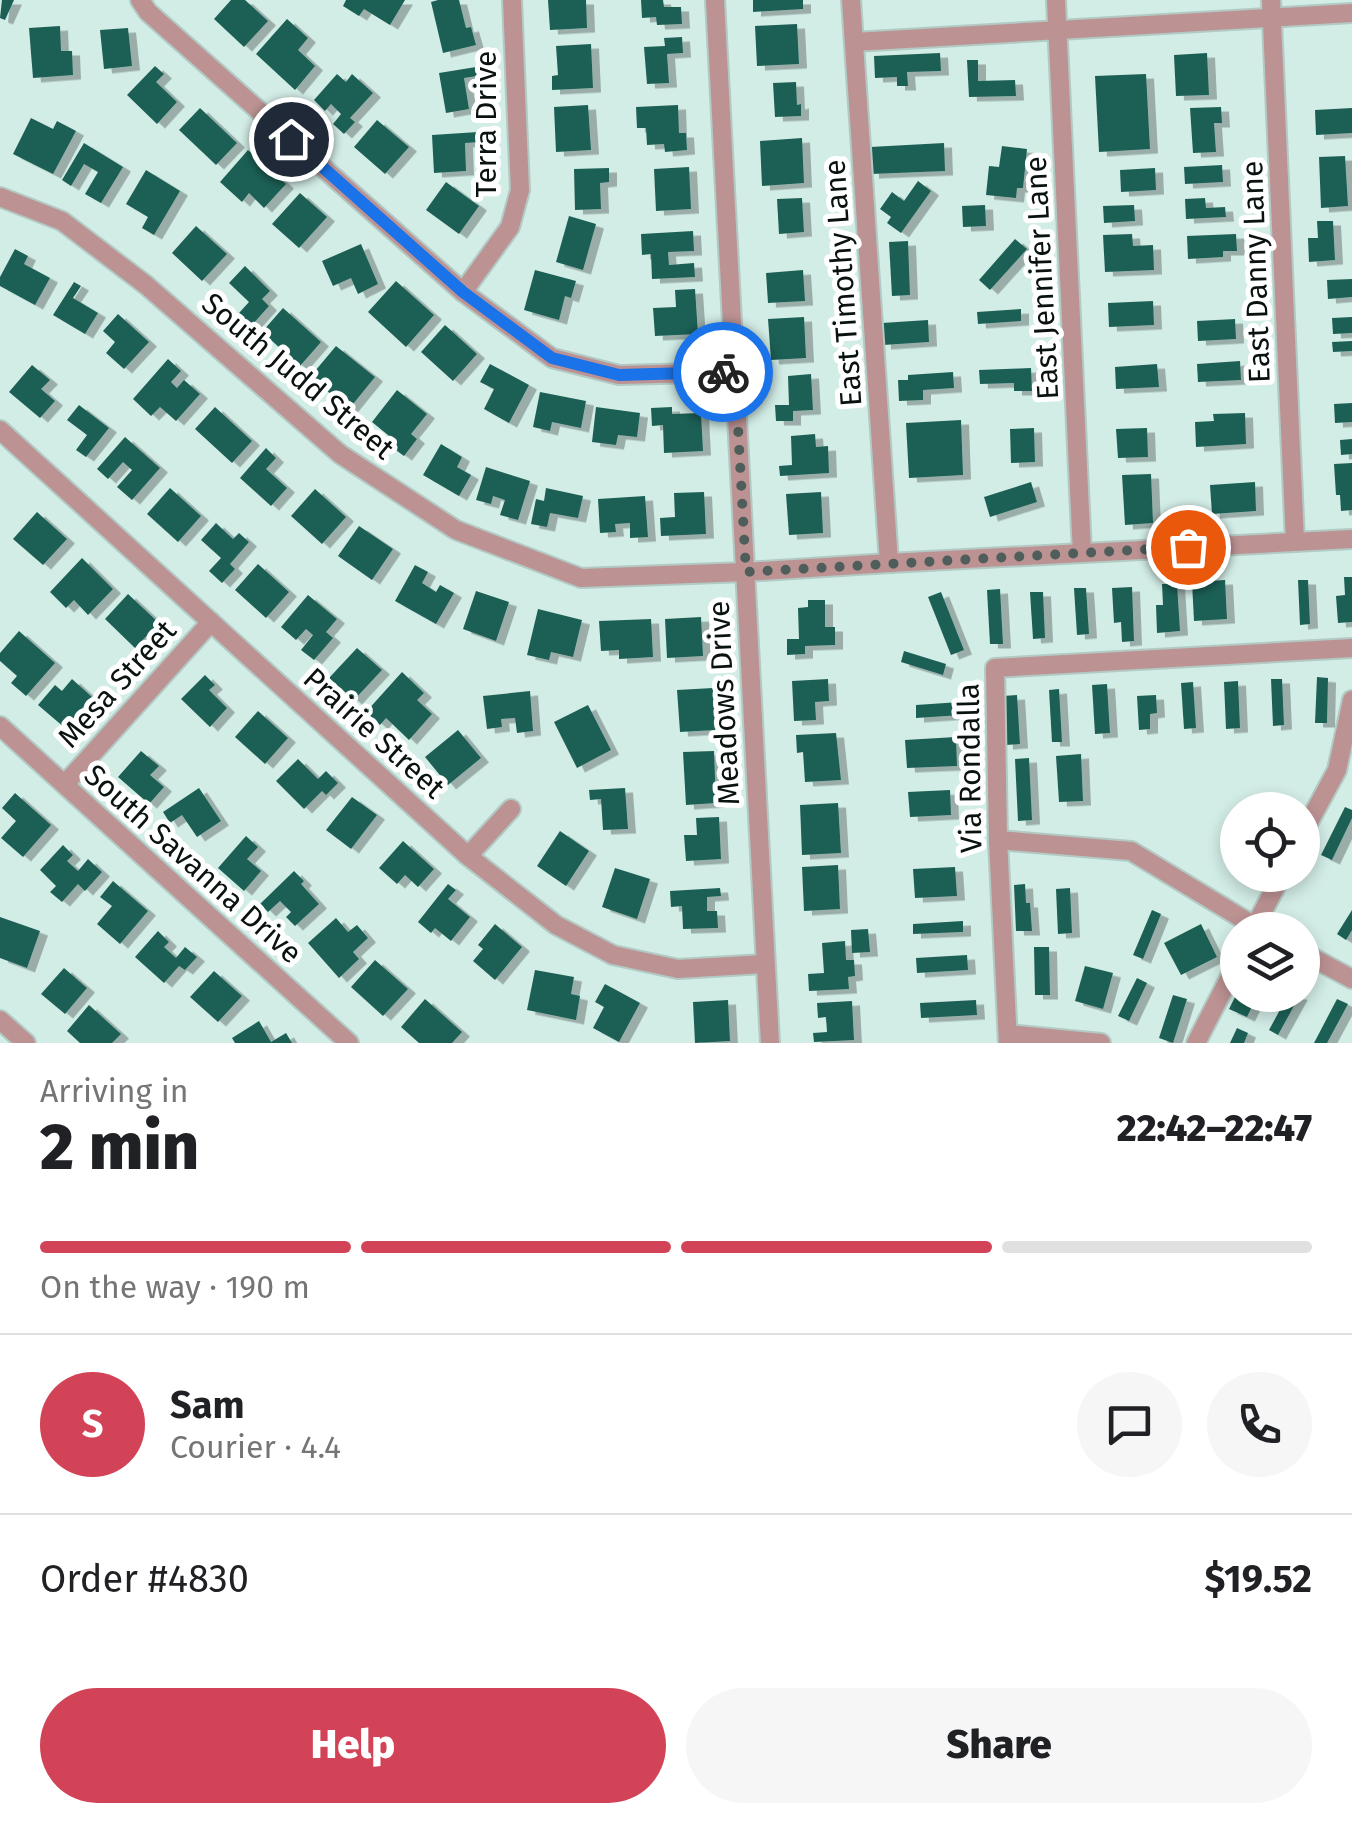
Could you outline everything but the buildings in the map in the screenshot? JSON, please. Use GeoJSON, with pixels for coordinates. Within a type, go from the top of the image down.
{"type":"FeatureCollection","features":[{"type":"Feature","properties":{"kind":"street"},"geometry":{"type":"LineString","coordinates":[[140,0],[148,12],[463,292],[552,358],[619,375],[735,372]]}},
{"type":"Feature","properties":{"kind":"street","name":"Terra Drive"},"geometry":{"type":"LineString","coordinates":[[463,292],[510,227],[520,190],[512,0]]}},
{"type":"Feature","properties":{"kind":"street","name":"Meadows Drive"},"geometry":{"type":"LineString","coordinates":[[715,0],[770,1043]]}},
{"type":"Feature","properties":{"kind":"street","name":"East Timothy Lane"},"geometry":{"type":"LineString","coordinates":[[852,0],[889,562]]}},
{"type":"Feature","properties":{"kind":"street","name":"East Jennifer Lane"},"geometry":{"type":"LineString","coordinates":[[1056,0],[1082,553]]}},
{"type":"Feature","properties":{"kind":"street"},"geometry":{"type":"LineString","coordinates":[[854,42],[1058,30],[1272,9],[1352,12]]}},
{"type":"Feature","properties":{"kind":"street","name":"East Danny Lane"},"geometry":{"type":"LineString","coordinates":[[1272,9],[1295,542]]}},
{"type":"Feature","properties":{"kind":"street","name":"South Judd Street"},"geometry":{"type":"LineString","coordinates":[[0,198],[62,221],[146,285],[340,454],[456,530],[581,578],[1352,539]]}},
{"type":"Feature","properties":{"kind":"street","name":"Prairie Street"},"geometry":{"type":"LineString","coordinates":[[0,430],[468,856],[556,925],[613,955],[678,968],[765,964]]}},
{"type":"Feature","properties":{"kind":"street","name":"Mesa Street"},"geometry":{"type":"LineString","coordinates":[[64,784],[211,622]]}},
{"type":"Feature","properties":{"kind":"street","name":"Via Rondalla"},"geometry":{"type":"LineString","coordinates":[[1008,1039],[998,840],[995,668],[1352,648]]}},
{"type":"Feature","properties":{"kind":"street"},"geometry":{"type":"LineString","coordinates":[[1320,809],[1344,774],[1352,700]]}},
{"type":"Feature","properties":{"kind":"street","name":"South Savanna Drive"},"geometry":{"type":"LineString","coordinates":[[0,726],[349,1043]]}},
{"type":"Feature","properties":{"kind":"street"},"geometry":{"type":"LineString","coordinates":[[468,856],[511,810]]}},
{"type":"Feature","properties":{"kind":"street"},"geometry":{"type":"LineString","coordinates":[[998,840],[1132,850],[1230,912]]}},
{"type":"Feature","properties":{"kind":"street"},"geometry":{"type":"LineString","coordinates":[[1320,961],[1352,978]]}},
{"type":"Feature","properties":{"kind":"street"},"geometry":{"type":"LineString","coordinates":[[1196,1043],[1220,996]]}},
{"type":"Feature","properties":{"kind":"street"},"geometry":{"type":"LineString","coordinates":[[0,1020],[26,1043]]}},
{"type":"Feature","properties":{"kind":"street"},"geometry":{"type":"LineString","coordinates":[[1008,1039],[1102,1043]]}},
{"type":"Feature","properties":{"kind":"way so far"},"geometry":{"type":"LineString","coordinates":[[723,372],[735,372],[746,572],[1188,547]]}},
{"type":"Feature","properties":{"kind":"route"},"geometry":{"type":"LineString","coordinates":[[291,139],[463,292],[552,358],[619,375],[723,372]]}}]}
